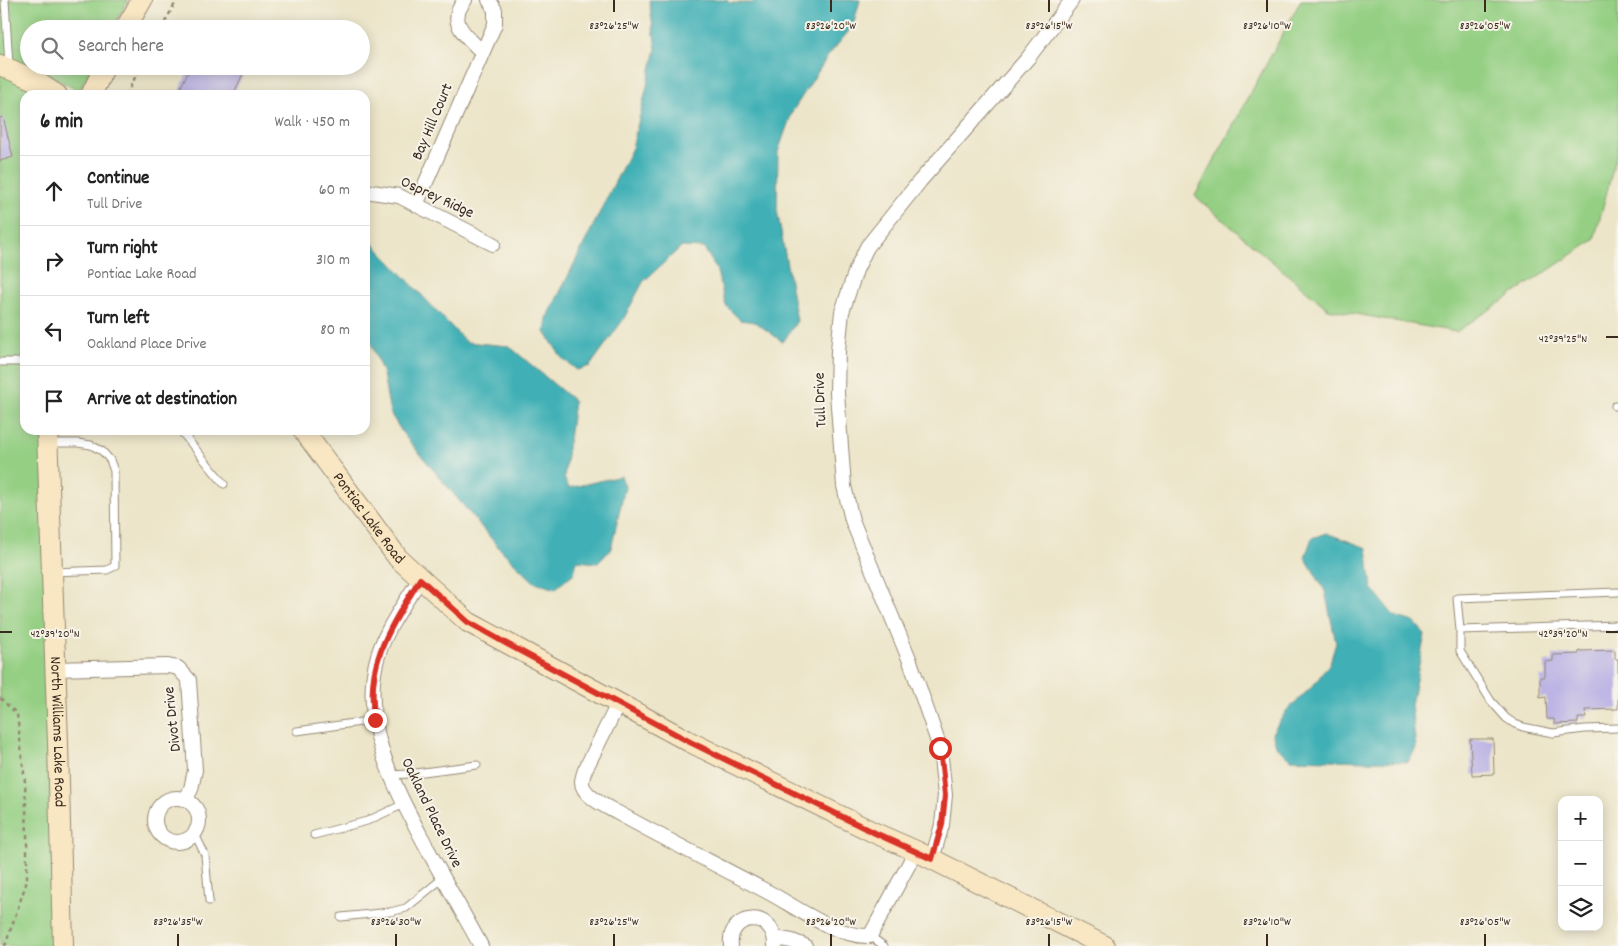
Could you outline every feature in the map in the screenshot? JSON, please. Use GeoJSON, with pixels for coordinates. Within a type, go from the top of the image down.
{"type":"FeatureCollection","features":[{"type":"Feature","properties":{"kind":"street"},"geometry":{"type":"LineString","coordinates":[[130,20],[142,0]]}},
{"type":"Feature","properties":{"kind":"street"},"geometry":{"type":"LineString","coordinates":[[465,0],[459,7],[456,16],[457,22],[482,52]]}},
{"type":"Feature","properties":{"kind":"street","name":"Bay Hill Court"},"geometry":{"type":"LineString","coordinates":[[416,205],[495,24],[495,10],[491,1],[488,0]]}},
{"type":"Feature","properties":{"kind":"street","name":"Tull Drive"},"geometry":{"type":"LineString","coordinates":[[870,936],[942,825],[945,795],[940,748],[910,661],[852,520],[844,486],[837,393],[838,350],[842,312],[856,270],[867,247],[920,181],[1028,58],[1072,0]]}},
{"type":"Feature","properties":{"kind":"street"},"geometry":{"type":"LineString","coordinates":[[5,66],[20,73]]}},
{"type":"Feature","properties":{"kind":"street"},"geometry":{"type":"LineString","coordinates":[[24,75],[49,90]]}},
{"type":"Feature","properties":{"kind":"street"},"geometry":{"type":"LineString","coordinates":[[93,90],[101,75]]}},
{"type":"Feature","properties":{"kind":"street","name":"Osprey Ridge"},"geometry":{"type":"LineString","coordinates":[[370,192],[399,196],[493,244]]}},
{"type":"Feature","properties":{"kind":"street","name":"Pontiac Lake Road"},"geometry":{"type":"LineString","coordinates":[[307,435],[398,558],[468,622],[690,742],[924,855],[1105,946]]}},
{"type":"Feature","properties":{"kind":"street","name":"North Williams Lake Road"},"geometry":{"type":"LineString","coordinates":[[47,437],[63,946]]}},
{"type":"Feature","properties":{"kind":"street","name":"Oakland Place Drive"},"geometry":{"type":"LineString","coordinates":[[420,579],[387,633],[376,662],[373,686],[375,720],[379,740],[391,775],[404,804],[481,946]]}},
{"type":"Feature","properties":{"kind":"street","name":"Divot Drive"},"geometry":{"type":"LineString","coordinates":[[55,669],[168,666],[178,668],[188,680],[195,770],[193,784],[186,799]]}},
{"type":"Feature","properties":{"kind":"street"},"geometry":{"type":"LineString","coordinates":[[618,704],[582,781],[584,790],[594,800],[812,917],[849,935],[870,936]]}},
{"type":"Feature","properties":{"kind":"street"},"geometry":{"type":"LineString","coordinates":[[173,798],[186,799],[194,805],[200,820],[195,834],[181,842],[166,840],[156,828],[154,820],[160,806],[166,800],[173,798]]}},
{"type":"Feature","properties":{"kind":"street"},"geometry":{"type":"LineString","coordinates":[[730,946],[730,937],[733,930],[738,924],[752,919],[760,920],[767,924],[772,930],[775,942],[792,941],[805,946]]}},
{"type":"Feature","properties":{"kind":"lane"},"geometry":{"type":"LineString","coordinates":[[5,0],[7,35],[5,66]]}},
{"type":"Feature","properties":{"kind":"lane"},"geometry":{"type":"LineString","coordinates":[[0,362],[20,362]]}},
{"type":"Feature","properties":{"kind":"lane"},"geometry":{"type":"LineString","coordinates":[[184,435],[224,484]]}},
{"type":"Feature","properties":{"kind":"lane"},"geometry":{"type":"LineString","coordinates":[[47,437],[85,443],[97,447],[106,455],[114,471],[114,566],[108,570],[52,572]]}},
{"type":"Feature","properties":{"kind":"lane"},"geometry":{"type":"LineString","coordinates":[[1618,592],[1457,598],[1460,651],[1491,701],[1506,718],[1523,727],[1553,733],[1585,729],[1618,728]]}},
{"type":"Feature","properties":{"kind":"lane"},"geometry":{"type":"LineString","coordinates":[[1460,630],[1618,626]]}},
{"type":"Feature","properties":{"kind":"lane"},"geometry":{"type":"LineString","coordinates":[[297,731],[375,720]]}},
{"type":"Feature","properties":{"kind":"lane"},"geometry":{"type":"LineString","coordinates":[[391,775],[477,765]]}},
{"type":"Feature","properties":{"kind":"lane"},"geometry":{"type":"LineString","coordinates":[[314,835],[367,821],[404,804]]}},
{"type":"Feature","properties":{"kind":"lane"},"geometry":{"type":"LineString","coordinates":[[195,834],[205,855],[209,901]]}},
{"type":"Feature","properties":{"kind":"lane"},"geometry":{"type":"LineString","coordinates":[[341,918],[390,912],[406,908],[443,878]]}},
{"type":"Feature","properties":{"kind":"lane"},"geometry":{"type":"LineString","coordinates":[[870,936],[884,946]]}},
{"type":"Feature","properties":{"kind":"path"},"geometry":{"type":"LineString","coordinates":[[166,20],[178,0]]}},
{"type":"Feature","properties":{"kind":"path"},"geometry":{"type":"LineString","coordinates":[[129,90],[136,75]]}},
{"type":"Feature","properties":{"kind":"path"},"geometry":{"type":"LineString","coordinates":[[0,698],[17,714],[27,835],[27,881],[5,946]]}},
{"type":"Feature","properties":{"kind":"green space"},"geometry":{"type":"Polygon","coordinates":[[[0,0],[128,0],[117,20],[20,20],[20,75],[31,75],[32,90],[20,90],[20,435],[43,435],[60,946],[0,946],[0,0]]]}},
{"type":"Feature","properties":{"kind":"green space"},"geometry":{"type":"Polygon","coordinates":[[[1301,0],[1618,0],[1618,150],[1594,240],[1456,332],[1328,309],[1195,196],[1301,0]]]}},
{"type":"Feature","properties":{"kind":"green space"},"geometry":{"type":"Polygon","coordinates":[[[49,75],[87,75],[80,90],[49,75]]]}},
{"type":"Feature","properties":{"kind":"water"},"geometry":{"type":"Polygon","coordinates":[[[649,0],[727,0],[730,3],[752,3],[755,0],[860,0],[853,26],[828,56],[792,112],[778,152],[777,210],[797,321],[783,342],[755,322],[740,320],[726,306],[716,268],[704,248],[681,247],[643,282],[623,320],[590,366],[577,370],[562,358],[545,332],[547,318],[632,148],[656,49],[649,0]]]}},
{"type":"Feature","properties":{"kind":"water"},"geometry":{"type":"Polygon","coordinates":[[[370,240],[466,342],[509,346],[574,401],[564,478],[569,488],[621,476],[625,487],[611,549],[598,563],[577,561],[574,573],[555,589],[534,582],[500,549],[404,435],[390,413],[383,374],[370,341],[370,240]]]}},
{"type":"Feature","properties":{"kind":"water"},"geometry":{"type":"Polygon","coordinates":[[[1326,533],[1367,548],[1372,588],[1394,616],[1414,622],[1425,634],[1411,705],[1416,748],[1408,762],[1291,759],[1277,748],[1272,733],[1287,710],[1313,686],[1330,663],[1336,643],[1325,591],[1305,557],[1312,538],[1326,533]]]}},
{"type":"Feature","properties":{"kind":"building"},"geometry":{"type":"Polygon","coordinates":[[[187,75],[243,75],[235,90],[179,90],[187,75]]]}},
{"type":"Feature","properties":{"kind":"building"},"geometry":{"type":"Polygon","coordinates":[[[3,117],[13,157],[0,161],[0,118],[3,117]]]}},
{"type":"Feature","properties":{"kind":"building"},"geometry":{"type":"Polygon","coordinates":[[[1615,650],[1615,659],[1618,659],[1618,709],[1585,710],[1586,718],[1578,718],[1578,723],[1554,724],[1554,719],[1547,719],[1546,697],[1540,698],[1540,677],[1545,677],[1545,662],[1553,661],[1553,655],[1579,654],[1579,651],[1615,650]]]}},
{"type":"Feature","properties":{"kind":"building"},"geometry":{"type":"Polygon","coordinates":[[[1470,739],[1493,739],[1494,774],[1472,775],[1470,739]]]}},
{"type":"Feature","properties":{"kind":"route"},"geometry":{"type":"LineString","coordinates":[[375,720],[373,712],[373,686],[376,662],[387,633],[420,579],[468,622],[507,644],[690,742],[932,859],[942,825],[945,795],[940,748]]}}]}
